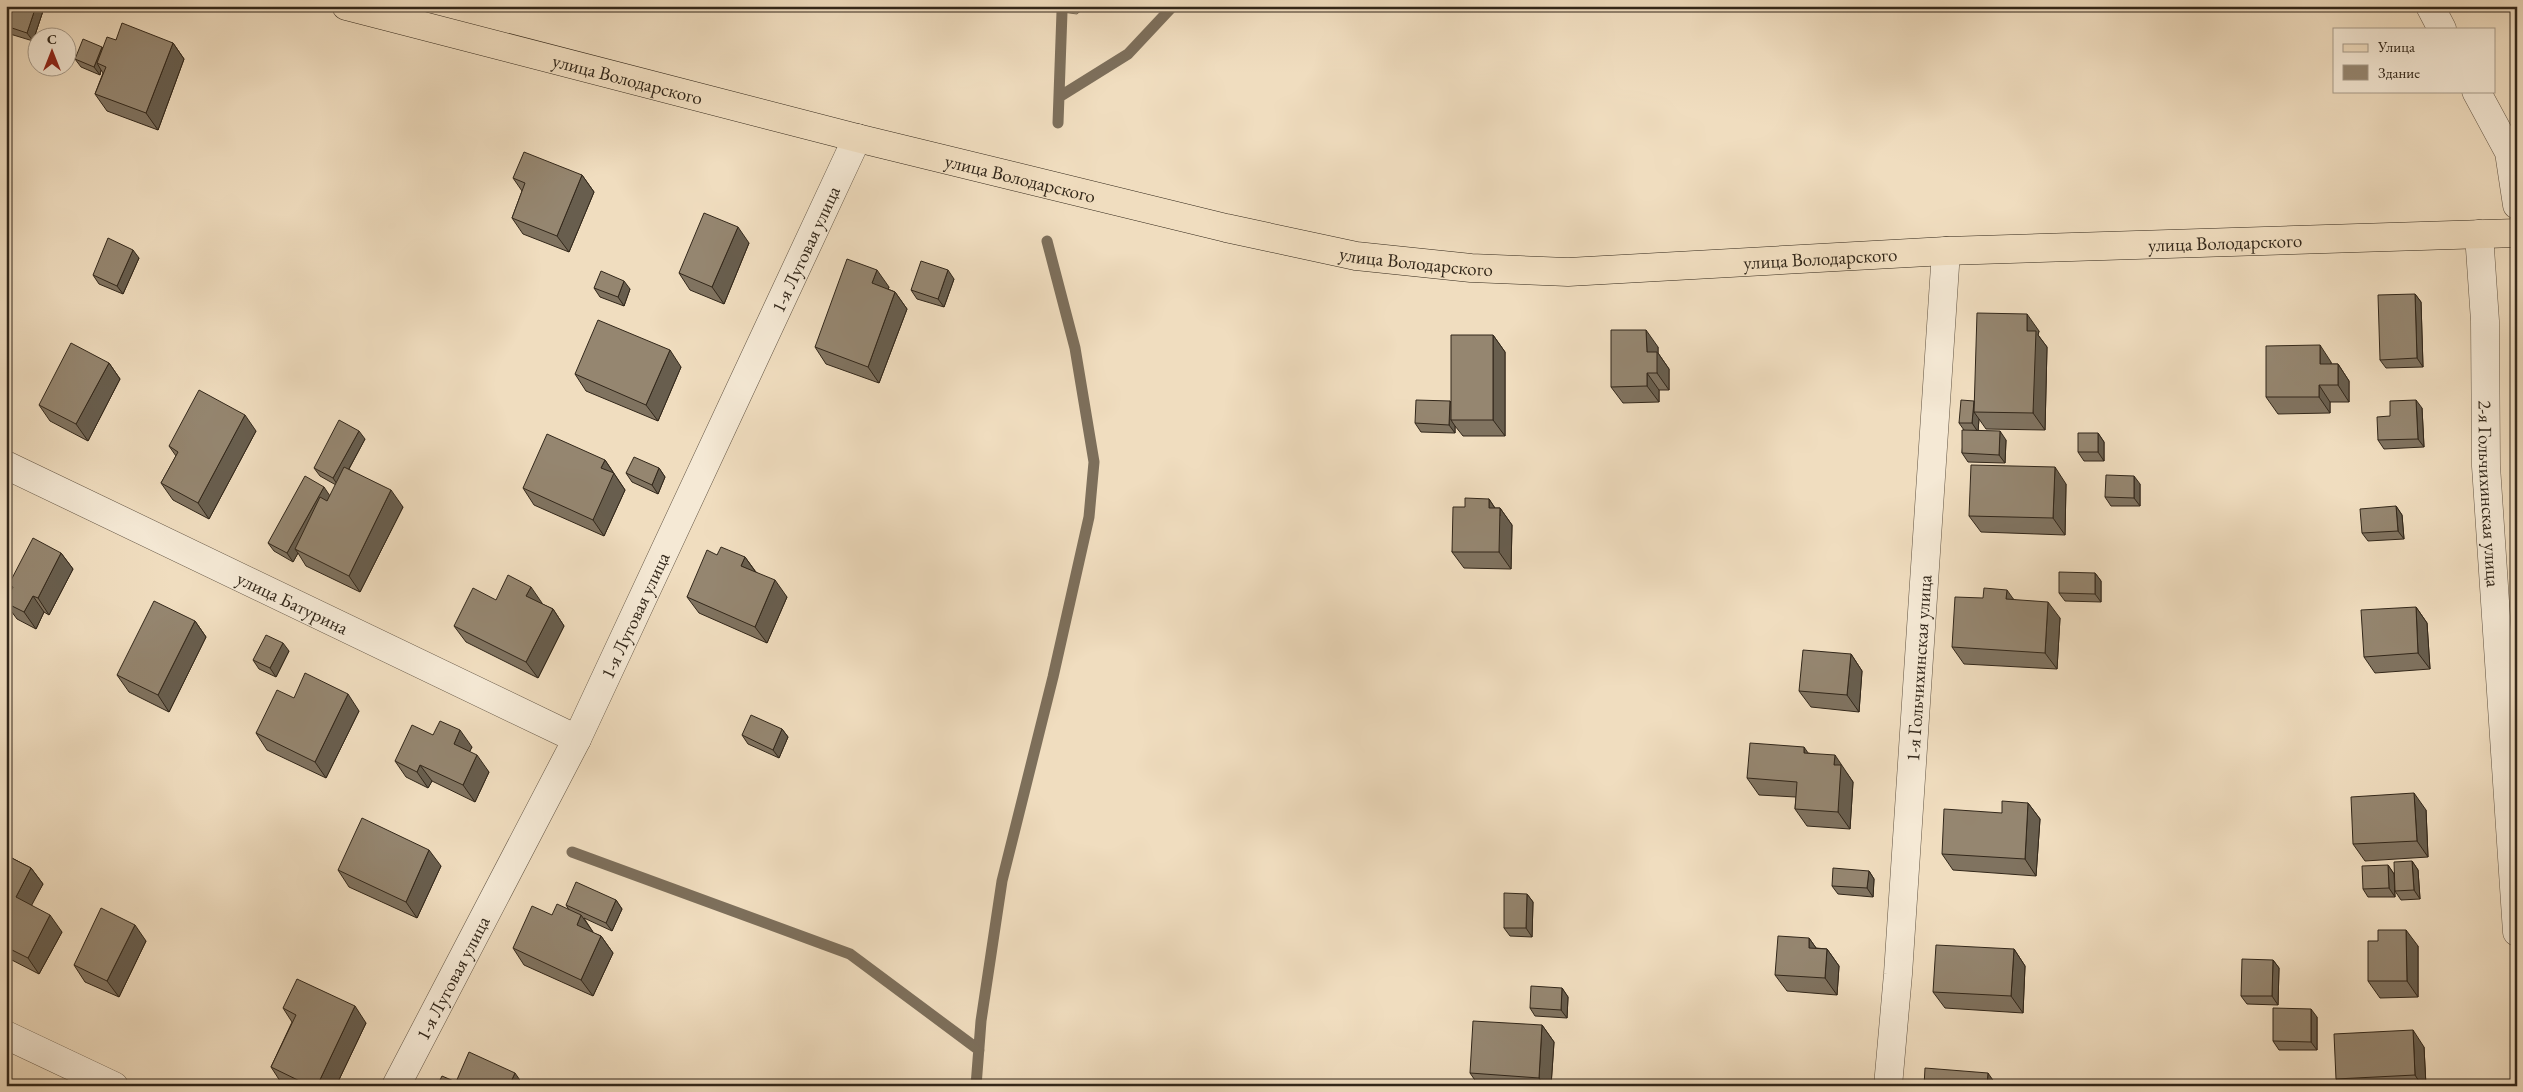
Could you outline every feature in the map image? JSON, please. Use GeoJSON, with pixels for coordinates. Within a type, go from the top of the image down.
{"type":"FeatureCollection","features":[{"type":"Feature","properties":{"kind":"main road","name":"улица Володарского"},"geometry":{"type":"LineString","coordinates":[[346,6],[857,138],[1263,236],[1356,256],[1471,268],[1568,272],[1946,251],[2517,233]]}},
{"type":"Feature","properties":{"kind":"street"},"geometry":{"type":"LineString","coordinates":[[2430,6],[2441,28]]}},
{"type":"Feature","properties":{"kind":"street"},"geometry":{"type":"LineString","coordinates":[[2477,92],[2510,152],[2517,205]]}},
{"type":"Feature","properties":{"kind":"street","name":"1-я Луговая улица"},"geometry":{"type":"LineString","coordinates":[[396,1086],[577,739],[857,138]]}},
{"type":"Feature","properties":{"kind":"street","name":"2-я Гольчихинская улица"},"geometry":{"type":"LineString","coordinates":[[2479,234],[2485,321],[2486,466],[2517,932]]}},
{"type":"Feature","properties":{"kind":"street","name":"1-я Гольчихинская улица"},"geometry":{"type":"LineString","coordinates":[[1888,1086],[1898,974],[1946,251]]}},
{"type":"Feature","properties":{"kind":"street","name":"улица Батурина"},"geometry":{"type":"LineString","coordinates":[[6,465],[577,739]]}},
{"type":"Feature","properties":{"kind":"street"},"geometry":{"type":"LineString","coordinates":[[6,1035],[114,1086]]}},
{"type":"Feature","properties":{"kind":"shaded area"},"geometry":{"type":"Polygon","coordinates":[[[1017,6],[1086,6],[1077,14],[1017,6]]]}},
{"type":"Feature","properties":{"kind":"building"},"geometry":{"type":"Polygon","coordinates":[[[11,6],[36,6],[27,33],[6,26],[6,19],[11,6]]]}},
{"type":"Feature","properties":{"kind":"building"},"geometry":{"type":"Polygon","coordinates":[[[122,23],[173,43],[146,113],[95,94],[106,67],[97,63],[107,37],[116,40],[122,23]]]}},
{"type":"Feature","properties":{"kind":"building"},"geometry":{"type":"Polygon","coordinates":[[[83,39],[102,47],[94,67],[78,60],[78,52],[83,39]]]}},
{"type":"Feature","properties":{"kind":"building"},"geometry":{"type":"Polygon","coordinates":[[[524,152],[582,175],[557,236],[512,218],[525,183],[513,178],[524,152]]]}},
{"type":"Feature","properties":{"kind":"building"},"geometry":{"type":"Polygon","coordinates":[[[704,213],[738,227],[712,287],[679,273],[704,213]]]}},
{"type":"Feature","properties":{"kind":"building"},"geometry":{"type":"Polygon","coordinates":[[[108,238],[133,250],[117,286],[93,275],[108,238]]]}},
{"type":"Feature","properties":{"kind":"building"},"geometry":{"type":"Polygon","coordinates":[[[847,259],[877,270],[872,283],[895,292],[868,367],[815,347],[847,259]]]}},
{"type":"Feature","properties":{"kind":"building"},"geometry":{"type":"Polygon","coordinates":[[[921,261],[948,270],[938,299],[911,290],[921,261]]]}},
{"type":"Feature","properties":{"kind":"building"},"geometry":{"type":"Polygon","coordinates":[[[601,271],[624,281],[618,297],[594,288],[601,271]]]}},
{"type":"Feature","properties":{"kind":"building"},"geometry":{"type":"Polygon","coordinates":[[[2415,294],[2417,358],[2380,360],[2378,295],[2415,294]]]}},
{"type":"Feature","properties":{"kind":"building"},"geometry":{"type":"Polygon","coordinates":[[[1977,313],[2027,314],[2027,331],[2036,331],[2033,413],[1974,412],[1977,313]]]}},
{"type":"Feature","properties":{"kind":"building"},"geometry":{"type":"Polygon","coordinates":[[[598,320],[670,350],[646,405],[575,374],[598,320]]]}},
{"type":"Feature","properties":{"kind":"building"},"geometry":{"type":"Polygon","coordinates":[[[1611,330],[1646,330],[1647,352],[1657,352],[1657,373],[1647,373],[1647,386],[1611,387],[1611,330]]]}},
{"type":"Feature","properties":{"kind":"building"},"geometry":{"type":"Polygon","coordinates":[[[1451,335],[1493,335],[1493,420],[1451,420],[1451,335]]]}},
{"type":"Feature","properties":{"kind":"building"},"geometry":{"type":"Polygon","coordinates":[[[71,343],[109,363],[76,424],[39,405],[71,343]]]}},
{"type":"Feature","properties":{"kind":"building"},"geometry":{"type":"Polygon","coordinates":[[[2320,345],[2320,364],[2338,364],[2338,385],[2319,385],[2319,397],[2266,397],[2266,346],[2320,345]]]}},
{"type":"Feature","properties":{"kind":"building"},"geometry":{"type":"Polygon","coordinates":[[[199,390],[245,415],[198,503],[161,483],[178,452],[169,446],[199,390]]]}},
{"type":"Feature","properties":{"kind":"building"},"geometry":{"type":"Polygon","coordinates":[[[1416,400],[1450,401],[1449,425],[1415,423],[1416,400]]]}},
{"type":"Feature","properties":{"kind":"building"},"geometry":{"type":"Polygon","coordinates":[[[1961,400],[1974,401],[1972,423],[1959,423],[1961,400]]]}},
{"type":"Feature","properties":{"kind":"building"},"geometry":{"type":"Polygon","coordinates":[[[2416,400],[2418,439],[2378,440],[2377,417],[2390,416],[2390,401],[2416,400]]]}},
{"type":"Feature","properties":{"kind":"building"},"geometry":{"type":"Polygon","coordinates":[[[339,420],[359,431],[333,478],[314,468],[339,420]]]}},
{"type":"Feature","properties":{"kind":"building"},"geometry":{"type":"Polygon","coordinates":[[[1962,430],[2000,431],[1999,455],[1962,453],[1962,430]]]}},
{"type":"Feature","properties":{"kind":"building"},"geometry":{"type":"Polygon","coordinates":[[[2078,433],[2098,433],[2098,452],[2078,452],[2078,433]]]}},
{"type":"Feature","properties":{"kind":"building"},"geometry":{"type":"Polygon","coordinates":[[[547,434],[605,460],[601,468],[614,473],[593,520],[523,488],[547,434]]]}},
{"type":"Feature","properties":{"kind":"building"},"geometry":{"type":"Polygon","coordinates":[[[634,457],[659,468],[652,485],[626,473],[634,457]]]}},
{"type":"Feature","properties":{"kind":"building"},"geometry":{"type":"Polygon","coordinates":[[[1971,465],[2055,467],[2053,518],[1969,516],[1971,465]]]}},
{"type":"Feature","properties":{"kind":"building"},"geometry":{"type":"Polygon","coordinates":[[[344,467],[391,490],[349,576],[295,549],[320,497],[327,501],[344,467]]]}},
{"type":"Feature","properties":{"kind":"building"},"geometry":{"type":"Polygon","coordinates":[[[2106,475],[2134,476],[2134,498],[2105,497],[2106,475]]]}},
{"type":"Feature","properties":{"kind":"building"},"geometry":{"type":"Polygon","coordinates":[[[305,476],[324,487],[287,553],[268,543],[305,476]]]}},
{"type":"Feature","properties":{"kind":"building"},"geometry":{"type":"Polygon","coordinates":[[[1465,498],[1489,499],[1489,508],[1500,508],[1499,552],[1452,552],[1453,507],[1465,507],[1465,498]]]}},
{"type":"Feature","properties":{"kind":"building"},"geometry":{"type":"Polygon","coordinates":[[[2396,506],[2398,531],[2362,533],[2360,509],[2396,506]]]}},
{"type":"Feature","properties":{"kind":"building"},"geometry":{"type":"Polygon","coordinates":[[[33,538],[61,553],[38,598],[33,596],[24,612],[6,603],[6,600],[13,587],[9,584],[33,538]]]}},
{"type":"Feature","properties":{"kind":"building"},"geometry":{"type":"Polygon","coordinates":[[[721,547],[745,557],[741,566],[775,580],[755,627],[687,597],[707,550],[717,555],[721,547]]]}},
{"type":"Feature","properties":{"kind":"building"},"geometry":{"type":"Polygon","coordinates":[[[2059,572],[2095,573],[2095,594],[2059,593],[2059,572]]]}},
{"type":"Feature","properties":{"kind":"building"},"geometry":{"type":"Polygon","coordinates":[[[508,575],[531,587],[526,596],[553,609],[526,662],[454,626],[473,588],[496,600],[508,575]]]}},
{"type":"Feature","properties":{"kind":"building"},"geometry":{"type":"Polygon","coordinates":[[[1984,588],[2007,590],[2006,599],[2048,602],[2045,653],[1952,647],[1955,597],[1983,598],[1984,588]]]}},
{"type":"Feature","properties":{"kind":"building"},"geometry":{"type":"Polygon","coordinates":[[[154,601],[195,621],[158,695],[117,675],[154,601]]]}},
{"type":"Feature","properties":{"kind":"building"},"geometry":{"type":"Polygon","coordinates":[[[2416,607],[2418,653],[2364,657],[2361,610],[2416,607]]]}},
{"type":"Feature","properties":{"kind":"building"},"geometry":{"type":"Polygon","coordinates":[[[266,635],[283,643],[270,668],[253,660],[266,635]]]}},
{"type":"Feature","properties":{"kind":"building"},"geometry":{"type":"Polygon","coordinates":[[[1803,650],[1851,654],[1847,695],[1799,691],[1803,650]]]}},
{"type":"Feature","properties":{"kind":"building"},"geometry":{"type":"Polygon","coordinates":[[[305,673],[348,694],[315,762],[256,733],[277,690],[294,698],[305,673]]]}},
{"type":"Feature","properties":{"kind":"building"},"geometry":{"type":"Polygon","coordinates":[[[751,715],[782,729],[773,750],[742,735],[751,715]]]}},
{"type":"Feature","properties":{"kind":"building"},"geometry":{"type":"Polygon","coordinates":[[[440,721],[460,730],[454,744],[477,755],[463,785],[420,765],[417,772],[395,761],[412,725],[433,735],[440,721]]]}},
{"type":"Feature","properties":{"kind":"building"},"geometry":{"type":"Polygon","coordinates":[[[1750,743],[1804,747],[1804,753],[1835,755],[1834,765],[1841,765],[1838,812],[1795,809],[1797,782],[1747,778],[1750,743]]]}},
{"type":"Feature","properties":{"kind":"building"},"geometry":{"type":"Polygon","coordinates":[[[2414,793],[2417,841],[2353,844],[2351,797],[2414,793]]]}},
{"type":"Feature","properties":{"kind":"building"},"geometry":{"type":"Polygon","coordinates":[[[2002,801],[2028,803],[2025,859],[1942,854],[1944,809],[2002,813],[2002,801]]]}},
{"type":"Feature","properties":{"kind":"building"},"geometry":{"type":"Polygon","coordinates":[[[362,818],[429,850],[406,902],[338,870],[362,818]]]}},
{"type":"Feature","properties":{"kind":"building"},"geometry":{"type":"Polygon","coordinates":[[[6,855],[31,868],[16,897],[50,915],[28,958],[6,947],[6,855]]]}},
{"type":"Feature","properties":{"kind":"building"},"geometry":{"type":"Polygon","coordinates":[[[2412,861],[2414,890],[2395,891],[2394,862],[2412,861]]]}},
{"type":"Feature","properties":{"kind":"building"},"geometry":{"type":"Polygon","coordinates":[[[2388,865],[2389,888],[2363,889],[2362,866],[2388,865]]]}},
{"type":"Feature","properties":{"kind":"building"},"geometry":{"type":"Polygon","coordinates":[[[1833,868],[1869,871],[1867,888],[1832,886],[1833,868]]]}},
{"type":"Feature","properties":{"kind":"building"},"geometry":{"type":"Polygon","coordinates":[[[576,882],[616,900],[606,923],[566,905],[576,882]]]}},
{"type":"Feature","properties":{"kind":"building"},"geometry":{"type":"Polygon","coordinates":[[[1504,893],[1527,894],[1526,928],[1504,928],[1504,893]]]}},
{"type":"Feature","properties":{"kind":"building"},"geometry":{"type":"Polygon","coordinates":[[[557,904],[581,915],[577,925],[601,936],[581,980],[513,948],[532,906],[552,915],[557,904]]]}},
{"type":"Feature","properties":{"kind":"building"},"geometry":{"type":"Polygon","coordinates":[[[101,908],[135,925],[107,981],[74,965],[101,908]]]}},
{"type":"Feature","properties":{"kind":"building"},"geometry":{"type":"Polygon","coordinates":[[[2378,930],[2406,930],[2407,981],[2368,981],[2368,941],[2378,941],[2378,930]]]}},
{"type":"Feature","properties":{"kind":"building"},"geometry":{"type":"Polygon","coordinates":[[[1778,936],[1809,938],[1809,948],[1827,949],[1825,978],[1775,975],[1778,936]]]}},
{"type":"Feature","properties":{"kind":"building"},"geometry":{"type":"Polygon","coordinates":[[[1936,945],[2014,949],[2011,996],[1933,992],[1936,945]]]}},
{"type":"Feature","properties":{"kind":"building"},"geometry":{"type":"Polygon","coordinates":[[[2242,959],[2273,960],[2272,996],[2241,996],[2242,959]]]}},
{"type":"Feature","properties":{"kind":"building"},"geometry":{"type":"Polygon","coordinates":[[[297,979],[355,1006],[317,1086],[310,1086],[271,1067],[296,1015],[283,1008],[297,979]]]}},
{"type":"Feature","properties":{"kind":"building"},"geometry":{"type":"Polygon","coordinates":[[[1531,986],[1562,988],[1561,1010],[1530,1008],[1531,986]]]}},
{"type":"Feature","properties":{"kind":"building"},"geometry":{"type":"Polygon","coordinates":[[[2273,1008],[2311,1009],[2311,1042],[2273,1041],[2273,1008]]]}},
{"type":"Feature","properties":{"kind":"building"},"geometry":{"type":"Polygon","coordinates":[[[1473,1021],[1542,1025],[1539,1078],[1470,1073],[1473,1021]]]}},
{"type":"Feature","properties":{"kind":"building"},"geometry":{"type":"Polygon","coordinates":[[[2413,1030],[2415,1075],[2336,1079],[2334,1034],[2413,1030]]]}},
{"type":"Feature","properties":{"kind":"building"},"geometry":{"type":"Polygon","coordinates":[[[469,1052],[515,1073],[509,1086],[437,1086],[442,1076],[456,1082],[469,1052]]]}},
{"type":"Feature","properties":{"kind":"building"},"geometry":{"type":"Polygon","coordinates":[[[1925,1068],[1988,1073],[1987,1086],[1924,1086],[1925,1068]]]}},
{"type":"Feature","properties":{"kind":"waterway"},"geometry":{"type":"LineString","coordinates":[[1059,97],[1128,54],[1173,6]]}},
{"type":"Feature","properties":{"kind":"waterway"},"geometry":{"type":"LineString","coordinates":[[1058,123],[1062,12]]}},
{"type":"Feature","properties":{"kind":"waterway"},"geometry":{"type":"LineString","coordinates":[[976,1086],[981,1021],[1002,881],[1053,677],[1089,517],[1094,462],[1075,348],[1047,241]]}},
{"type":"Feature","properties":{"kind":"waterway"},"geometry":{"type":"LineString","coordinates":[[572,852],[850,954],[979,1050]]}}]}
